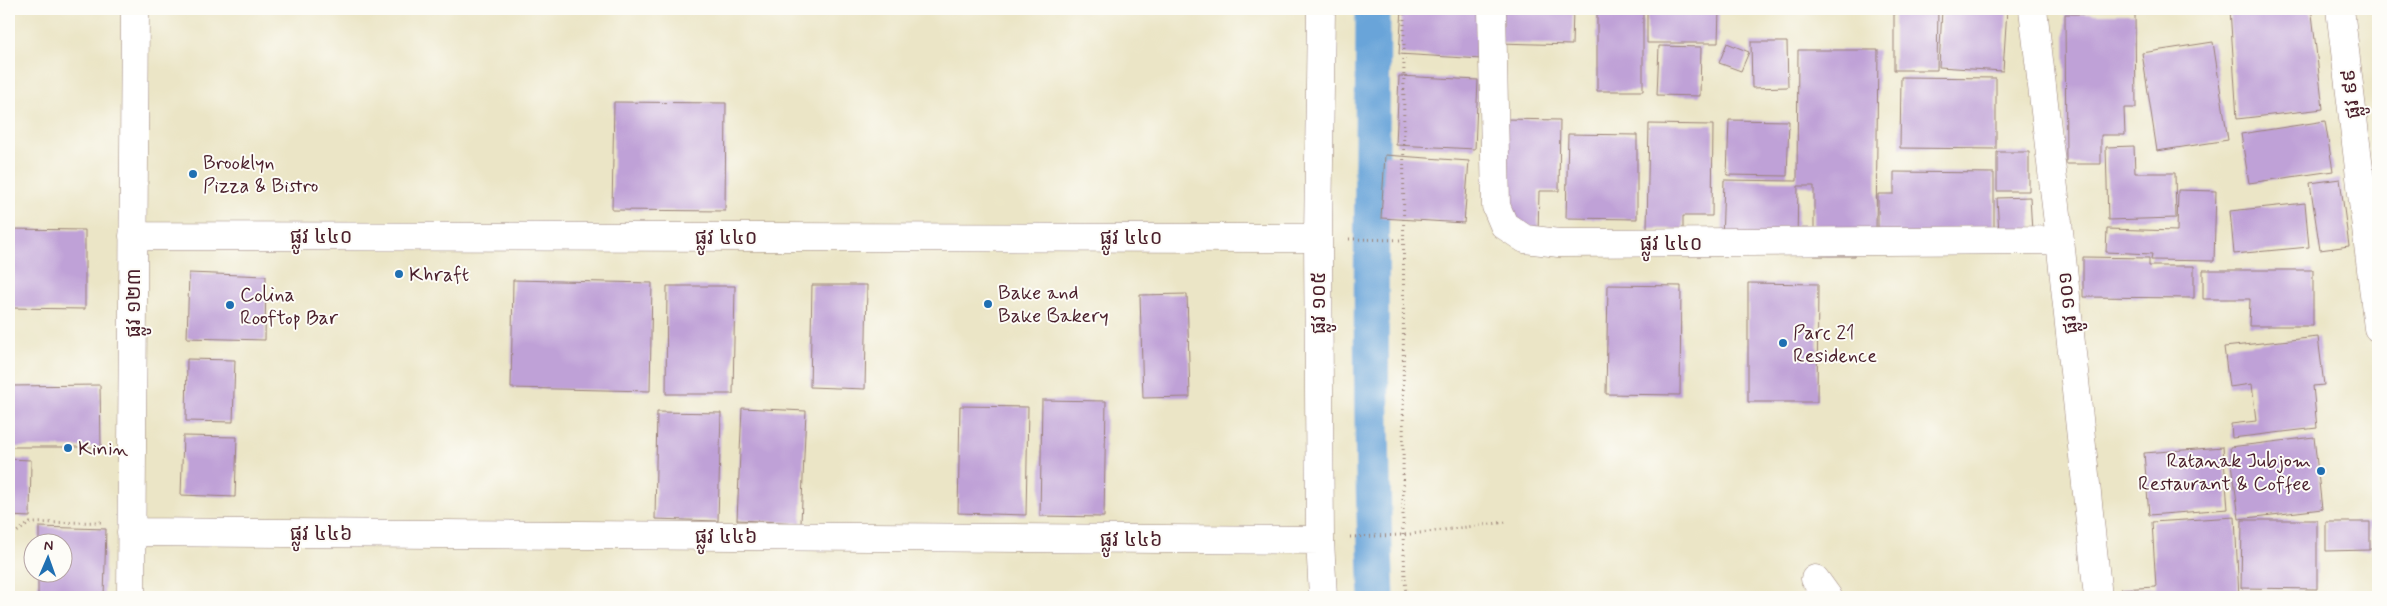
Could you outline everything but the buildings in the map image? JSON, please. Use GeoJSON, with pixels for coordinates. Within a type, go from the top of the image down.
{"type":"FeatureCollection","features":[{"type":"Feature","properties":{"kind":"street","name":"ផ្លូវ ១២៣"},"geometry":{"type":"LineString","coordinates":[[131,597],[135,9]]}},
{"type":"Feature","properties":{"kind":"street","name":"ផ្លូវ ១០៥"},"geometry":{"type":"LineString","coordinates":[[1321,9],[1318,238],[1320,540],[1323,597]]}},
{"type":"Feature","properties":{"kind":"street","name":"ផ្លូវ ៤៤០"},"geometry":{"type":"LineString","coordinates":[[1492,9],[1496,206],[1504,225],[1525,239],[1560,243],[2060,240]]}},
{"type":"Feature","properties":{"kind":"street","name":"ផ្លូវ ១០១"},"geometry":{"type":"LineString","coordinates":[[2033,9],[2098,597]]}},
{"type":"Feature","properties":{"kind":"street","name":"ផ្លូវ ៩៩"},"geometry":{"type":"LineString","coordinates":[[2340,9],[2378,328]]}},
{"type":"Feature","properties":{"kind":"street","name":"ផ្លូវ ៤៤០"},"geometry":{"type":"LineString","coordinates":[[133,236],[1318,238]]}},
{"type":"Feature","properties":{"kind":"street","name":"ផ្លូវ ៤៤៦"},"geometry":{"type":"LineString","coordinates":[[131,527],[1320,540]]}},
{"type":"Feature","properties":{"kind":"path"},"geometry":{"type":"LineString","coordinates":[[1404,9],[1401,240],[1403,535],[1406,597]]}},
{"type":"Feature","properties":{"kind":"path"},"geometry":{"type":"LineString","coordinates":[[1354,240],[1401,240]]}},
{"type":"Feature","properties":{"kind":"path"},"geometry":{"type":"LineString","coordinates":[[1354,537],[1403,535],[1508,522]]}},
{"type":"Feature","properties":{"kind":"path"},"geometry":{"type":"LineString","coordinates":[[9,537],[30,523],[131,527]]}},
{"type":"Feature","properties":{"kind":"waterway"},"geometry":{"type":"LineString","coordinates":[[1373,9],[1372,450],[1377,597]]}},
{"type":"Feature","properties":{"kind":"place","name":"Brooklyn Pizza & Bistro"},"geometry":{"type":"Point","coordinates":[193,174]}},
{"type":"Feature","properties":{"kind":"place","name":"Khraft"},"geometry":{"type":"Point","coordinates":[399,274]}},
{"type":"Feature","properties":{"kind":"place","name":"Bake and Bake Bakery"},"geometry":{"type":"Point","coordinates":[988,304]}},
{"type":"Feature","properties":{"kind":"place","name":"Colina Rooftop Bar"},"geometry":{"type":"Point","coordinates":[230,305]}},
{"type":"Feature","properties":{"kind":"place","name":"Parc 21 Residence"},"geometry":{"type":"Point","coordinates":[1783,343]}},
{"type":"Feature","properties":{"kind":"place","name":"Kinin"},"geometry":{"type":"Point","coordinates":[68,448]}},
{"type":"Feature","properties":{"kind":"place","name":"Ratanak Jubjom Restaurant & Coffee"},"geometry":{"type":"Point","coordinates":[2321,471]}}]}
